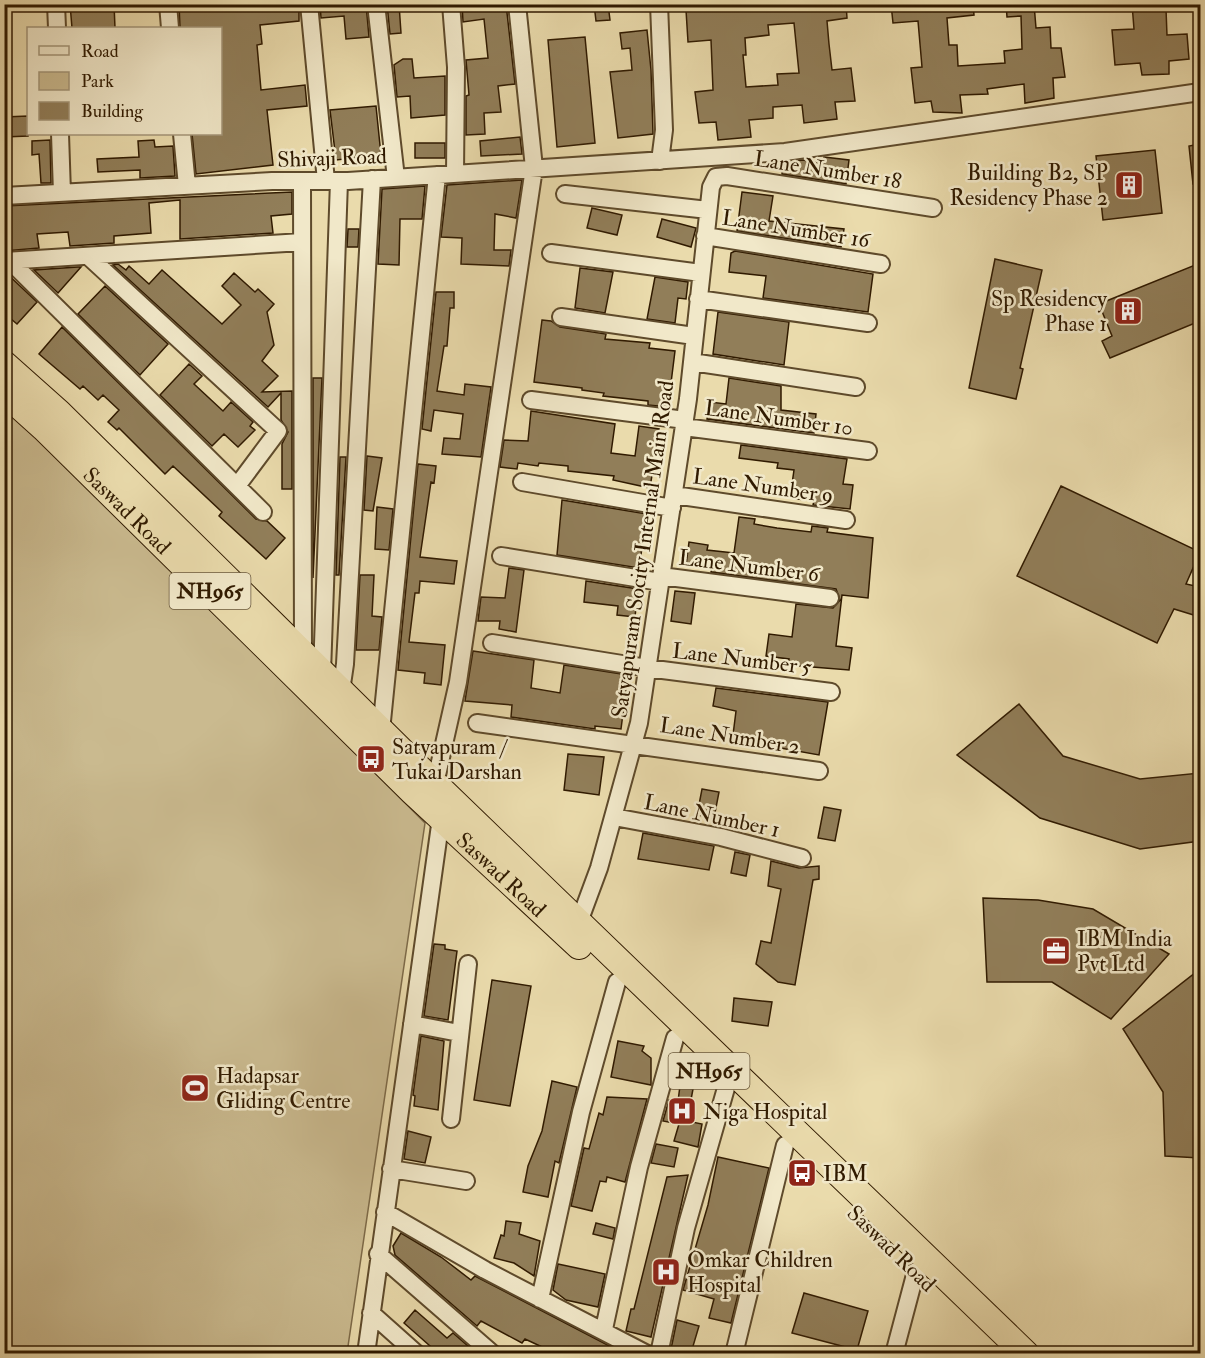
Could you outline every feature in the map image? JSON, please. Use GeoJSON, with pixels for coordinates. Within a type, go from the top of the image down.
{"type":"FeatureCollection","features":[{"type":"Feature","properties":{"kind":"highway","name":"Saswad Road"},"geometry":{"type":"LineString","coordinates":[[4,364],[59,413],[435,784],[1026,1353]]}},
{"type":"Feature","properties":{"kind":"highway","name":"Saswad Road"},"geometry":{"type":"LineString","coordinates":[[4,392],[44,428],[441,818],[617,982],[1002,1353]]}},
{"type":"Feature","properties":{"kind":"street"},"geometry":{"type":"LineString","coordinates":[[56,4],[57,27]]}},
{"type":"Feature","properties":{"kind":"street"},"geometry":{"type":"LineString","coordinates":[[168,4],[170,27]]}},
{"type":"Feature","properties":{"kind":"street"},"geometry":{"type":"LineString","coordinates":[[309,4],[332,181],[322,673]]}},
{"type":"Feature","properties":{"kind":"street"},"geometry":{"type":"LineString","coordinates":[[376,4],[396,178]]}},
{"type":"Feature","properties":{"kind":"street"},"geometry":{"type":"LineString","coordinates":[[451,4],[456,67],[455,174]]}},
{"type":"Feature","properties":{"kind":"street"},"geometry":{"type":"LineString","coordinates":[[435,784],[458,682],[534,168],[517,4]]}},
{"type":"Feature","properties":{"kind":"street"},"geometry":{"type":"LineString","coordinates":[[659,4],[664,130],[660,161]]}},
{"type":"Feature","properties":{"kind":"street","name":"Shivaji Road"},"geometry":{"type":"LineString","coordinates":[[4,196],[396,178],[784,152],[1200,92]]}},
{"type":"Feature","properties":{"kind":"street"},"geometry":{"type":"LineString","coordinates":[[60,135],[62,193]]}},
{"type":"Feature","properties":{"kind":"street"},"geometry":{"type":"LineString","coordinates":[[182,135],[188,186]]}},
{"type":"Feature","properties":{"kind":"street"},"geometry":{"type":"LineString","coordinates":[[381,731],[437,175]]}},
{"type":"Feature","properties":{"kind":"street","name":"Lane Number 18"},"geometry":{"type":"LineString","coordinates":[[716,177],[933,208]]}},
{"type":"Feature","properties":{"kind":"street","name":"Satyapuram Socity Internal Main Road"},"geometry":{"type":"LineString","coordinates":[[579,922],[614,817],[634,743],[673,501],[692,362],[711,187],[716,177]]}},
{"type":"Feature","properties":{"kind":"street"},"geometry":{"type":"LineString","coordinates":[[340,691],[345,664],[372,179]]}},
{"type":"Feature","properties":{"kind":"street"},"geometry":{"type":"LineString","coordinates":[[302,181],[303,654]]}},
{"type":"Feature","properties":{"kind":"street"},"geometry":{"type":"LineString","coordinates":[[565,194],[708,210]]}},
{"type":"Feature","properties":{"kind":"street","name":"Lane Number 16"},"geometry":{"type":"LineString","coordinates":[[705,236],[881,264]]}},
{"type":"Feature","properties":{"kind":"street"},"geometry":{"type":"LineString","coordinates":[[7,261],[302,242]]}},
{"type":"Feature","properties":{"kind":"street"},"geometry":{"type":"LineString","coordinates":[[550,253],[701,273]]}},
{"type":"Feature","properties":{"kind":"street"},"geometry":{"type":"LineString","coordinates":[[88,256],[278,430],[237,486]]}},
{"type":"Feature","properties":{"kind":"street"},"geometry":{"type":"LineString","coordinates":[[7,261],[263,512]]}},
{"type":"Feature","properties":{"kind":"street"},"geometry":{"type":"LineString","coordinates":[[699,299],[868,323]]}},
{"type":"Feature","properties":{"kind":"street"},"geometry":{"type":"LineString","coordinates":[[561,317],[694,336]]}},
{"type":"Feature","properties":{"kind":"street"},"geometry":{"type":"LineString","coordinates":[[692,362],[856,387]]}},
{"type":"Feature","properties":{"kind":"street","name":"Lane Number 10"},"geometry":{"type":"LineString","coordinates":[[531,400],[868,452]]}},
{"type":"Feature","properties":{"kind":"street","name":"Lane Number 9"},"geometry":{"type":"LineString","coordinates":[[522,482],[846,520]]}},
{"type":"Feature","properties":{"kind":"street","name":"Lane Number 6"},"geometry":{"type":"LineString","coordinates":[[501,556],[661,579],[830,598]]}},
{"type":"Feature","properties":{"kind":"street","name":"Lane Number 5"},"geometry":{"type":"LineString","coordinates":[[492,643],[647,669],[831,692]]}},
{"type":"Feature","properties":{"kind":"street","name":"Lane Number 2"},"geometry":{"type":"LineString","coordinates":[[477,723],[634,743],[819,771]]}},
{"type":"Feature","properties":{"kind":"street","name":"Lane Number 1"},"geometry":{"type":"LineString","coordinates":[[614,817],[721,837],[801,858]]}},
{"type":"Feature","properties":{"kind":"street"},"geometry":{"type":"LineString","coordinates":[[366,1353],[378,1254],[441,818]]}},
{"type":"Feature","properties":{"kind":"street"},"geometry":{"type":"LineString","coordinates":[[451,1119],[468,964]]}},
{"type":"Feature","properties":{"kind":"street"},"geometry":{"type":"LineString","coordinates":[[540,1299],[580,1112],[617,982]]}},
{"type":"Feature","properties":{"kind":"street"},"geometry":{"type":"LineString","coordinates":[[412,1024],[459,1033]]}},
{"type":"Feature","properties":{"kind":"street"},"geometry":{"type":"LineString","coordinates":[[604,1329],[639,1167],[675,1038]]}},
{"type":"Feature","properties":{"kind":"street"},"geometry":{"type":"LineString","coordinates":[[659,1353],[686,1228],[726,1088]]}},
{"type":"Feature","properties":{"kind":"street"},"geometry":{"type":"LineString","coordinates":[[734,1353],[785,1145]]}},
{"type":"Feature","properties":{"kind":"street"},"geometry":{"type":"LineString","coordinates":[[391,1169],[466,1181]]}},
{"type":"Feature","properties":{"kind":"street"},"geometry":{"type":"LineString","coordinates":[[385,1212],[540,1299],[604,1329],[647,1353]]}},
{"type":"Feature","properties":{"kind":"street"},"geometry":{"type":"LineString","coordinates":[[378,1254],[493,1353]]}},
{"type":"Feature","properties":{"kind":"street"},"geometry":{"type":"LineString","coordinates":[[894,1353],[916,1271]]}},
{"type":"Feature","properties":{"kind":"street"},"geometry":{"type":"LineString","coordinates":[[371,1313],[417,1353]]}},
{"type":"Feature","properties":{"kind":"green space","name":"Hadapsar Gliding Centre"},"geometry":{"type":"Polygon","coordinates":[[[4,403],[30,424],[425,823],[347,1353],[5,1353],[4,403]]]}},
{"type":"Feature","properties":{"kind":"building"},"geometry":{"type":"Polygon","coordinates":[[[70,4],[114,4],[115,27],[72,27],[70,4]]]}},
{"type":"Feature","properties":{"kind":"building"},"geometry":{"type":"Polygon","coordinates":[[[179,4],[299,4],[299,21],[260,25],[262,44],[257,45],[261,90],[305,85],[307,106],[267,110],[273,165],[196,174],[192,135],[222,135],[222,27],[180,27],[179,4]]]}},
{"type":"Feature","properties":{"kind":"building"},"geometry":{"type":"Polygon","coordinates":[[[320,4],[366,4],[369,37],[346,39],[344,16],[321,18],[320,4]]]}},
{"type":"Feature","properties":{"kind":"building"},"geometry":{"type":"Polygon","coordinates":[[[387,4],[399,4],[401,33],[390,34],[387,4]]]}},
{"type":"Feature","properties":{"kind":"building"},"geometry":{"type":"Polygon","coordinates":[[[462,4],[506,4],[515,84],[498,86],[501,112],[484,113],[485,134],[466,135],[466,96],[469,95],[466,60],[488,58],[484,19],[463,22],[462,4]]]}},
{"type":"Feature","properties":{"kind":"building"},"geometry":{"type":"Polygon","coordinates":[[[594,4],[608,4],[610,20],[596,21],[594,4]]]}},
{"type":"Feature","properties":{"kind":"building"},"geometry":{"type":"Polygon","coordinates":[[[708,4],[846,4],[847,18],[827,21],[829,44],[832,70],[851,68],[855,101],[835,102],[837,119],[804,123],[802,105],[773,107],[773,118],[749,120],[751,137],[718,140],[716,122],[699,123],[695,92],[713,90],[711,40],[688,42],[686,10],[708,8],[708,4]],[[794,23],[768,25],[769,35],[745,38],[746,55],[743,55],[746,87],[778,85],[777,74],[799,73],[794,23]]]}},
{"type":"Feature","properties":{"kind":"building"},"geometry":{"type":"Polygon","coordinates":[[[891,4],[973,4],[974,15],[947,18],[949,45],[957,45],[958,66],[1005,63],[1004,51],[1022,49],[1021,16],[1007,17],[1006,4],[1034,4],[1036,28],[1050,27],[1051,48],[1061,48],[1065,77],[1053,78],[1054,98],[1025,103],[1024,84],[987,89],[988,94],[960,95],[962,113],[933,112],[931,101],[915,103],[911,68],[922,67],[918,21],[893,23],[891,4]]]}},
{"type":"Feature","properties":{"kind":"building"},"geometry":{"type":"Polygon","coordinates":[[[1132,4],[1161,4],[1162,9],[1166,9],[1167,35],[1187,34],[1189,59],[1169,61],[1169,74],[1142,75],[1140,63],[1115,65],[1112,30],[1134,29],[1132,4]]]}},
{"type":"Feature","properties":{"kind":"building"},"geometry":{"type":"Polygon","coordinates":[[[647,30],[653,134],[618,138],[610,72],[632,70],[630,48],[622,49],[620,33],[647,30]]]}},
{"type":"Feature","properties":{"kind":"building"},"geometry":{"type":"Polygon","coordinates":[[[585,37],[595,143],[557,147],[548,40],[585,37]]]}},
{"type":"Feature","properties":{"kind":"building"},"geometry":{"type":"Polygon","coordinates":[[[403,59],[412,59],[414,78],[445,76],[445,115],[411,118],[410,96],[397,97],[394,65],[403,59]]]}},
{"type":"Feature","properties":{"kind":"building"},"geometry":{"type":"Polygon","coordinates":[[[376,106],[381,155],[336,160],[330,110],[376,106]]]}},
{"type":"Feature","properties":{"kind":"building"},"geometry":{"type":"Polygon","coordinates":[[[27,116],[28,136],[4,137],[4,117],[27,116]]]}},
{"type":"Feature","properties":{"kind":"building"},"geometry":{"type":"Polygon","coordinates":[[[520,137],[522,154],[481,156],[480,141],[520,137]]]}},
{"type":"Feature","properties":{"kind":"building"},"geometry":{"type":"Polygon","coordinates":[[[50,140],[51,183],[41,183],[39,154],[32,155],[32,141],[50,140]]]}},
{"type":"Feature","properties":{"kind":"building"},"geometry":{"type":"Polygon","coordinates":[[[154,140],[155,147],[173,146],[175,176],[140,178],[140,170],[98,172],[97,159],[139,157],[138,141],[154,140]]]}},
{"type":"Feature","properties":{"kind":"building"},"geometry":{"type":"Polygon","coordinates":[[[415,143],[445,143],[445,158],[415,158],[415,143]]]}},
{"type":"Feature","properties":{"kind":"building"},"geometry":{"type":"Polygon","coordinates":[[[1200,144],[1200,184],[1193,184],[1189,146],[1200,144]]]}},
{"type":"Feature","properties":{"kind":"building","name":"Building B2, SP Residency Phase 2"},"geometry":{"type":"Polygon","coordinates":[[[1155,150],[1162,213],[1103,220],[1096,156],[1155,150]]]}},
{"type":"Feature","properties":{"kind":"building"},"geometry":{"type":"Polygon","coordinates":[[[824,157],[849,160],[846,184],[782,174],[783,163],[802,160],[824,163],[824,157]]]}},
{"type":"Feature","properties":{"kind":"building"},"geometry":{"type":"Polygon","coordinates":[[[522,180],[516,218],[495,214],[494,250],[511,250],[509,266],[461,264],[462,238],[441,237],[447,185],[522,180]]]}},
{"type":"Feature","properties":{"kind":"building"},"geometry":{"type":"Polygon","coordinates":[[[425,186],[422,219],[400,219],[399,265],[378,264],[382,189],[425,186]]]}},
{"type":"Feature","properties":{"kind":"building"},"geometry":{"type":"Polygon","coordinates":[[[292,192],[292,214],[271,216],[273,233],[180,239],[180,200],[149,203],[151,233],[114,236],[114,243],[70,246],[68,232],[37,234],[39,248],[4,251],[4,206],[292,192]]]}},
{"type":"Feature","properties":{"kind":"building"},"geometry":{"type":"Polygon","coordinates":[[[742,192],[773,196],[769,221],[844,229],[841,247],[737,231],[742,192]]]}},
{"type":"Feature","properties":{"kind":"building"},"geometry":{"type":"Polygon","coordinates":[[[592,208],[622,215],[617,235],[587,228],[592,208]]]}},
{"type":"Feature","properties":{"kind":"building"},"geometry":{"type":"Polygon","coordinates":[[[662,219],[696,228],[691,247],[657,237],[662,219]]]}},
{"type":"Feature","properties":{"kind":"building"},"geometry":{"type":"Polygon","coordinates":[[[348,229],[359,229],[358,247],[347,247],[348,229]]]}},
{"type":"Feature","properties":{"kind":"building"},"geometry":{"type":"Polygon","coordinates":[[[735,251],[873,274],[868,312],[763,298],[766,276],[729,272],[731,253],[735,251]]]}},
{"type":"Feature","properties":{"kind":"building"},"geometry":{"type":"Polygon","coordinates":[[[995,259],[1042,270],[1020,368],[1023,369],[1016,399],[969,388],[995,259]]]}},
{"type":"Feature","properties":{"kind":"building","name":"Sp Residency Phase 1"},"geometry":{"type":"Polygon","coordinates":[[[1200,263],[1200,321],[1110,358],[1102,341],[1112,336],[1099,304],[1200,263]]]}},
{"type":"Feature","properties":{"kind":"building"},"geometry":{"type":"Polygon","coordinates":[[[118,264],[126,270],[129,266],[149,284],[162,270],[222,324],[241,305],[222,286],[234,273],[255,292],[258,289],[274,304],[267,312],[274,345],[262,361],[278,376],[262,392],[292,391],[292,489],[282,489],[282,444],[288,432],[281,420],[281,393],[268,407],[113,265],[118,264]]]}},
{"type":"Feature","properties":{"kind":"building"},"geometry":{"type":"Polygon","coordinates":[[[78,267],[81,267],[58,293],[34,270],[78,267]]]}},
{"type":"Feature","properties":{"kind":"building"},"geometry":{"type":"Polygon","coordinates":[[[580,268],[613,272],[605,313],[575,308],[580,268]]]}},
{"type":"Feature","properties":{"kind":"building"},"geometry":{"type":"Polygon","coordinates":[[[4,271],[37,302],[17,324],[4,313],[4,271]]]}},
{"type":"Feature","properties":{"kind":"building"},"geometry":{"type":"Polygon","coordinates":[[[655,277],[688,282],[686,299],[678,298],[675,323],[647,319],[655,277]]]}},
{"type":"Feature","properties":{"kind":"building"},"geometry":{"type":"Polygon","coordinates":[[[105,286],[168,344],[140,375],[78,314],[105,286]]]}},
{"type":"Feature","properties":{"kind":"building"},"geometry":{"type":"Polygon","coordinates":[[[436,292],[454,292],[454,308],[450,308],[447,346],[444,346],[437,391],[464,395],[465,384],[491,387],[481,457],[442,454],[444,438],[460,439],[463,414],[434,410],[431,431],[422,429],[436,292]]]}},
{"type":"Feature","properties":{"kind":"building"},"geometry":{"type":"Polygon","coordinates":[[[718,312],[789,322],[784,365],[713,354],[718,312]]]}},
{"type":"Feature","properties":{"kind":"building"},"geometry":{"type":"Polygon","coordinates":[[[542,320],[551,321],[560,327],[606,334],[605,339],[650,343],[649,348],[675,351],[668,407],[648,405],[648,401],[603,396],[604,393],[582,390],[582,388],[534,382],[542,320]]]}},
{"type":"Feature","properties":{"kind":"building"},"geometry":{"type":"Polygon","coordinates":[[[62,327],[256,519],[267,521],[285,538],[266,559],[219,516],[222,512],[173,466],[165,474],[119,428],[117,430],[108,422],[119,410],[103,395],[98,400],[83,386],[80,389],[39,354],[62,327]]]}},
{"type":"Feature","properties":{"kind":"building"},"geometry":{"type":"Polygon","coordinates":[[[189,364],[202,376],[194,384],[223,411],[231,402],[253,422],[250,426],[255,430],[238,447],[224,434],[212,446],[160,395],[189,364]]]}},
{"type":"Feature","properties":{"kind":"building"},"geometry":{"type":"Polygon","coordinates":[[[313,378],[322,378],[313,578],[313,378]]]}},
{"type":"Feature","properties":{"kind":"building"},"geometry":{"type":"Polygon","coordinates":[[[729,378],[781,386],[781,410],[816,414],[814,433],[707,419],[710,402],[726,404],[729,378]]]}},
{"type":"Feature","properties":{"kind":"building"},"geometry":{"type":"Polygon","coordinates":[[[531,411],[615,424],[611,453],[635,456],[639,426],[659,429],[650,488],[613,480],[614,476],[568,471],[568,466],[518,463],[517,469],[500,467],[504,440],[528,441],[531,411]]]}},
{"type":"Feature","properties":{"kind":"building"},"geometry":{"type":"Polygon","coordinates":[[[741,445],[847,459],[843,484],[853,485],[850,509],[813,505],[814,501],[790,498],[794,470],[777,468],[778,463],[739,458],[741,445]]]}},
{"type":"Feature","properties":{"kind":"building"},"geometry":{"type":"Polygon","coordinates":[[[367,456],[382,458],[373,511],[364,510],[367,456]]]}},
{"type":"Feature","properties":{"kind":"building"},"geometry":{"type":"Polygon","coordinates":[[[340,457],[346,457],[339,575],[336,575],[340,457]]]}},
{"type":"Feature","properties":{"kind":"building"},"geometry":{"type":"Polygon","coordinates":[[[418,464],[436,466],[434,483],[431,482],[420,557],[457,561],[454,584],[420,581],[419,593],[415,593],[409,642],[445,645],[441,685],[424,683],[425,673],[398,670],[418,464]]]}},
{"type":"Feature","properties":{"kind":"building"},"geometry":{"type":"Polygon","coordinates":[[[1061,486],[1200,552],[1186,584],[1200,587],[1200,617],[1174,609],[1157,643],[1017,576],[1061,486]]]}},
{"type":"Feature","properties":{"kind":"building"},"geometry":{"type":"Polygon","coordinates":[[[562,500],[647,514],[639,568],[557,555],[562,500]]]}},
{"type":"Feature","properties":{"kind":"building"},"geometry":{"type":"Polygon","coordinates":[[[377,507],[393,509],[389,550],[375,549],[377,507]]]}},
{"type":"Feature","properties":{"kind":"building"},"geometry":{"type":"Polygon","coordinates":[[[739,517],[755,519],[754,524],[777,528],[811,532],[812,526],[828,528],[827,532],[873,538],[868,598],[842,595],[836,646],[852,648],[849,670],[788,665],[789,659],[766,656],[769,634],[792,637],[796,604],[833,608],[840,600],[836,589],[711,572],[712,568],[686,565],[689,542],[708,545],[707,550],[734,553],[739,517]]]}},
{"type":"Feature","properties":{"kind":"building"},"geometry":{"type":"Polygon","coordinates":[[[509,568],[524,570],[516,632],[499,629],[500,621],[478,621],[481,597],[505,598],[509,568]]]}},
{"type":"Feature","properties":{"kind":"building"},"geometry":{"type":"Polygon","coordinates":[[[360,575],[374,575],[372,616],[382,617],[379,650],[356,650],[360,575]]]}},
{"type":"Feature","properties":{"kind":"building"},"geometry":{"type":"Polygon","coordinates":[[[586,581],[638,589],[635,617],[617,615],[618,606],[584,602],[586,581]]]}},
{"type":"Feature","properties":{"kind":"building"},"geometry":{"type":"Polygon","coordinates":[[[675,591],[695,593],[691,624],[671,621],[675,591]]]}},
{"type":"Feature","properties":{"kind":"building"},"geometry":{"type":"Polygon","coordinates":[[[473,651],[534,660],[531,688],[560,693],[564,665],[628,675],[621,729],[595,726],[595,729],[511,717],[512,705],[465,701],[473,651]]]}},
{"type":"Feature","properties":{"kind":"building"},"geometry":{"type":"Polygon","coordinates":[[[716,688],[828,702],[819,755],[752,743],[752,738],[733,735],[736,711],[713,706],[716,688]]]}},
{"type":"Feature","properties":{"kind":"building"},"geometry":{"type":"Polygon","coordinates":[[[1019,704],[1063,756],[1140,779],[1200,773],[1200,841],[1140,849],[1040,818],[957,755],[1019,704]]]}},
{"type":"Feature","properties":{"kind":"building"},"geometry":{"type":"Polygon","coordinates":[[[568,754],[604,757],[599,795],[564,790],[568,754]]]}},
{"type":"Feature","properties":{"kind":"building"},"geometry":{"type":"Polygon","coordinates":[[[702,789],[719,792],[714,818],[697,815],[702,789]]]}},
{"type":"Feature","properties":{"kind":"building"},"geometry":{"type":"Polygon","coordinates":[[[824,807],[841,810],[835,841],[818,838],[824,807]]]}},
{"type":"Feature","properties":{"kind":"building"},"geometry":{"type":"Polygon","coordinates":[[[643,833],[714,846],[709,870],[638,859],[643,833]]]}},
{"type":"Feature","properties":{"kind":"building"},"geometry":{"type":"Polygon","coordinates":[[[735,852],[750,855],[746,876],[731,873],[735,852]]]}},
{"type":"Feature","properties":{"kind":"building"},"geometry":{"type":"Polygon","coordinates":[[[771,861],[799,868],[819,866],[819,879],[813,880],[795,985],[778,982],[756,964],[761,941],[771,943],[781,889],[768,886],[771,861]]]}},
{"type":"Feature","properties":{"kind":"building"},"geometry":{"type":"Polygon","coordinates":[[[983,898],[1038,900],[1093,909],[1169,954],[1111,1019],[1052,982],[987,982],[983,898]]]}},
{"type":"Feature","properties":{"kind":"building"},"geometry":{"type":"Polygon","coordinates":[[[434,944],[445,945],[445,949],[457,951],[448,1020],[424,1016],[434,944]]]}},
{"type":"Feature","properties":{"kind":"building"},"geometry":{"type":"Polygon","coordinates":[[[1195,973],[1200,983],[1200,1158],[1165,1156],[1163,1092],[1123,1029],[1195,973]]]}},
{"type":"Feature","properties":{"kind":"building"},"geometry":{"type":"Polygon","coordinates":[[[492,980],[531,986],[510,1106],[474,1100],[492,980]]]}},
{"type":"Feature","properties":{"kind":"building"},"geometry":{"type":"Polygon","coordinates":[[[734,998],[772,1002],[768,1026],[732,1021],[734,998]]]}},
{"type":"Feature","properties":{"kind":"building"},"geometry":{"type":"Polygon","coordinates":[[[421,1036],[444,1041],[438,1110],[414,1106],[415,1096],[413,1095],[421,1036]]]}},
{"type":"Feature","properties":{"kind":"building"},"geometry":{"type":"Polygon","coordinates":[[[618,1041],[644,1046],[642,1051],[651,1058],[651,1085],[611,1077],[618,1041]]]}},
{"type":"Feature","properties":{"kind":"building"},"geometry":{"type":"Polygon","coordinates":[[[552,1081],[577,1087],[559,1163],[555,1161],[548,1197],[523,1192],[528,1166],[542,1131],[552,1081]]]}},
{"type":"Feature","properties":{"kind":"building"},"geometry":{"type":"Polygon","coordinates":[[[680,1086],[693,1089],[687,1121],[702,1124],[698,1147],[674,1141],[679,1124],[663,1121],[669,1100],[678,1101],[680,1086]]]}},
{"type":"Feature","properties":{"kind":"building"},"geometry":{"type":"Polygon","coordinates":[[[607,1097],[647,1099],[625,1182],[607,1177],[606,1182],[600,1181],[592,1211],[571,1206],[584,1148],[589,1149],[599,1113],[603,1115],[607,1097]]]}},
{"type":"Feature","properties":{"kind":"building"},"geometry":{"type":"Polygon","coordinates":[[[408,1131],[431,1137],[425,1163],[404,1159],[408,1131]]]}},
{"type":"Feature","properties":{"kind":"building"},"geometry":{"type":"Polygon","coordinates":[[[656,1144],[678,1148],[674,1167],[651,1163],[656,1144]]]}},
{"type":"Feature","properties":{"kind":"building"},"geometry":{"type":"Polygon","coordinates":[[[718,1157],[769,1168],[731,1323],[709,1318],[714,1299],[683,1290],[708,1205],[718,1157]]]}},
{"type":"Feature","properties":{"kind":"building"},"geometry":{"type":"Polygon","coordinates":[[[688,1175],[651,1337],[626,1331],[631,1309],[634,1309],[667,1177],[688,1175]]]}},
{"type":"Feature","properties":{"kind":"building"},"geometry":{"type":"Polygon","coordinates":[[[506,1221],[521,1223],[519,1234],[540,1241],[534,1276],[514,1263],[494,1258],[501,1235],[504,1236],[506,1221]]]}},
{"type":"Feature","properties":{"kind":"building"},"geometry":{"type":"Polygon","coordinates":[[[596,1223],[615,1228],[613,1239],[593,1234],[596,1223]]]}},
{"type":"Feature","properties":{"kind":"building"},"geometry":{"type":"Polygon","coordinates":[[[401,1233],[441,1257],[471,1280],[475,1276],[623,1353],[555,1353],[525,1339],[522,1343],[481,1321],[477,1326],[395,1255],[393,1246],[401,1233]]]}},
{"type":"Feature","properties":{"kind":"building"},"geometry":{"type":"Polygon","coordinates":[[[558,1264],[605,1274],[598,1307],[566,1300],[553,1290],[558,1264]]]}},
{"type":"Feature","properties":{"kind":"building"},"geometry":{"type":"Polygon","coordinates":[[[804,1293],[868,1311],[857,1350],[792,1333],[804,1293]]]}},
{"type":"Feature","properties":{"kind":"building"},"geometry":{"type":"Polygon","coordinates":[[[415,1310],[447,1338],[453,1333],[476,1353],[438,1353],[404,1323],[415,1310]]]}},
{"type":"Feature","properties":{"kind":"building"},"geometry":{"type":"Polygon","coordinates":[[[677,1320],[699,1326],[691,1353],[671,1349],[677,1320]]]}},
{"type":"Feature","properties":{"kind":"place","name":"Building B2, SP Residency Phase 2"},"geometry":{"type":"Point","coordinates":[1129,185]}},
{"type":"Feature","properties":{"kind":"place","name":"Sp Residency Phase 1"},"geometry":{"type":"Point","coordinates":[1128,311]}},
{"type":"Feature","properties":{"kind":"place","name":"Satyapuram / Tukai Darshan"},"geometry":{"type":"Point","coordinates":[371,759]}},
{"type":"Feature","properties":{"kind":"place","name":"IBM India Pvt Ltd"},"geometry":{"type":"Point","coordinates":[1056,951]}},
{"type":"Feature","properties":{"kind":"place","name":"Hadapsar Gliding Centre"},"geometry":{"type":"Point","coordinates":[195,1088]}},
{"type":"Feature","properties":{"kind":"place","name":"Niga Hospital"},"geometry":{"type":"Point","coordinates":[682,1111]}},
{"type":"Feature","properties":{"kind":"place","name":"IBM"},"geometry":{"type":"Point","coordinates":[802,1173]}},
{"type":"Feature","properties":{"kind":"place","name":"Omkar Children Hospital"},"geometry":{"type":"Point","coordinates":[666,1272]}}]}
